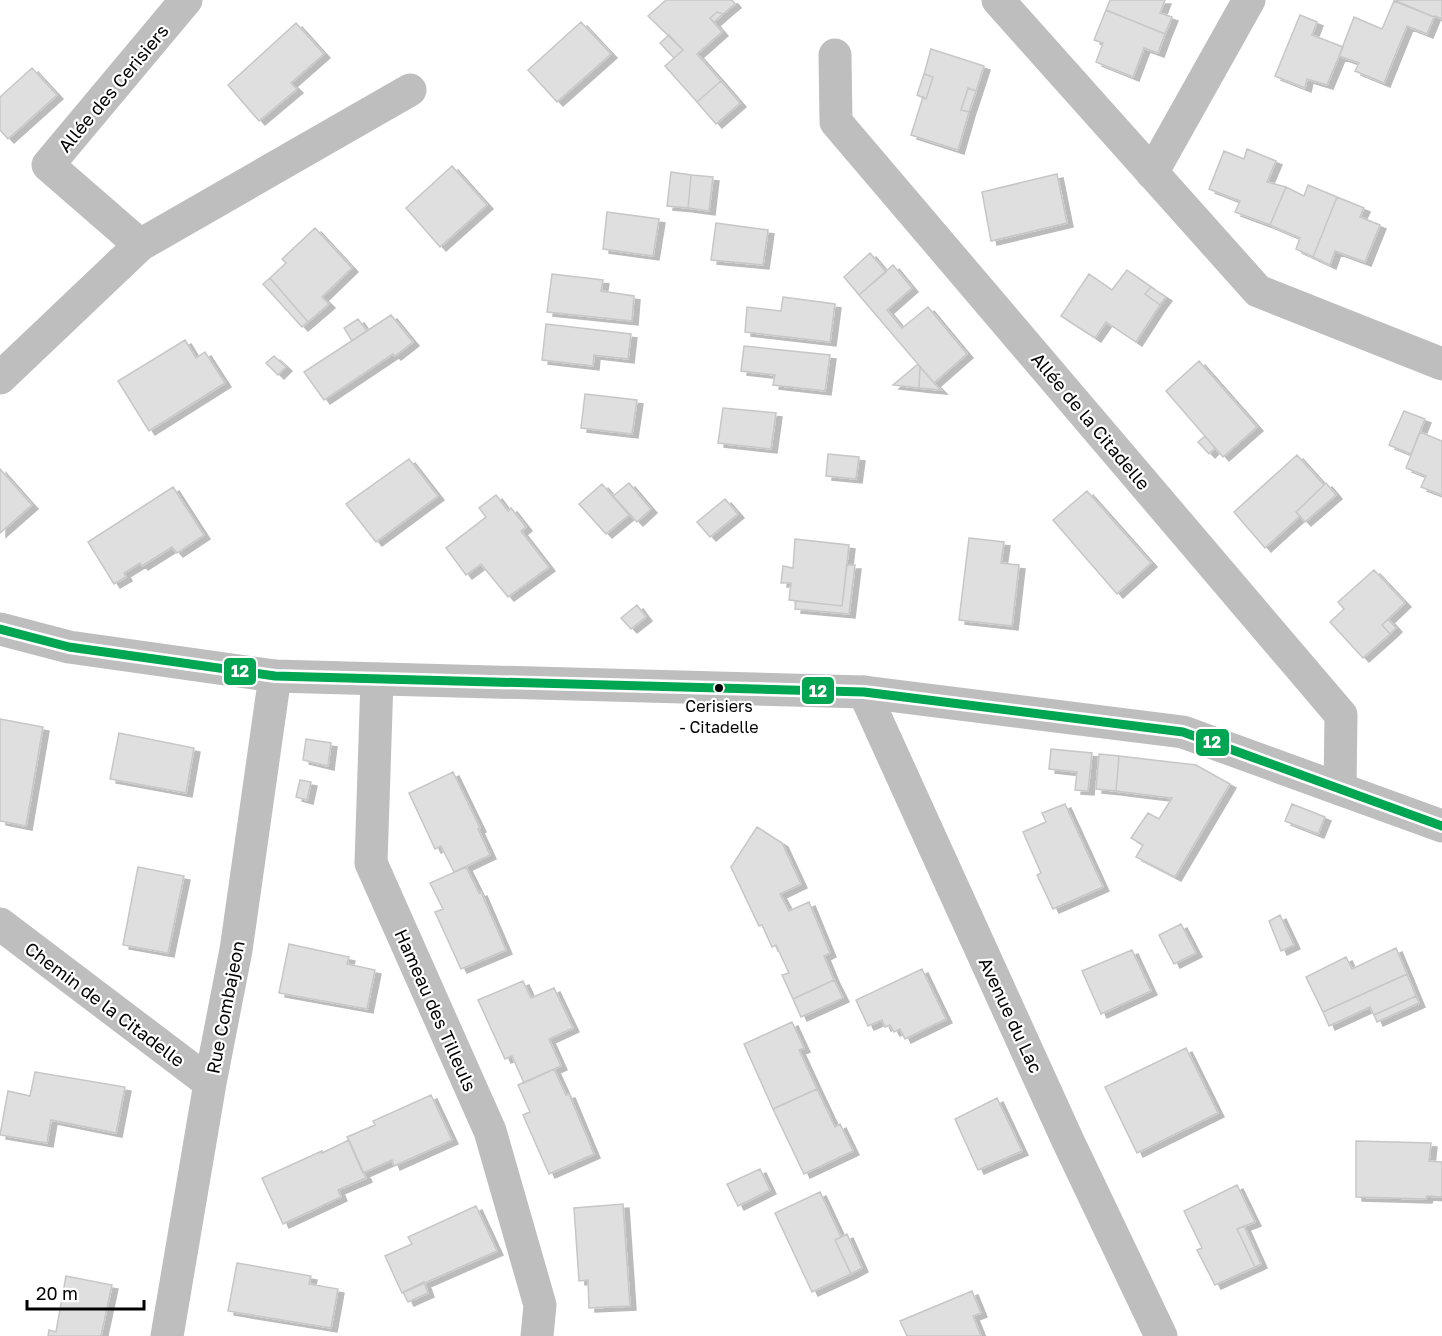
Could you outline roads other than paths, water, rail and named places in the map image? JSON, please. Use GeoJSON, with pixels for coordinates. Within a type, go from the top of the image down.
{"type":"FeatureCollection","features":[{"type":"Feature","properties":{"kind":"street","name":"Allée des Cerisiers"},"geometry":{"type":"LineString","coordinates":[[140,245],[48,165],[186,0]]}},
{"type":"Feature","properties":{"kind":"street"},"geometry":{"type":"LineString","coordinates":[[998,0],[1258,291],[1442,364]]}},
{"type":"Feature","properties":{"kind":"street"},"geometry":{"type":"LineString","coordinates":[[1152,173],[1249,0]]}},
{"type":"Feature","properties":{"kind":"street","name":"Allée de la Citadelle"},"geometry":{"type":"LineString","coordinates":[[835,55],[836,122],[1341,715],[1340,789]]}},
{"type":"Feature","properties":{"kind":"street"},"geometry":{"type":"LineString","coordinates":[[0,378],[140,245],[410,90]]}},
{"type":"Feature","properties":{"kind":"street"},"geometry":{"type":"LineString","coordinates":[[0,629],[69,647],[275,676],[864,692],[1183,732],[1442,826]]}},
{"type":"Feature","properties":{"kind":"street","name":"Rue Combajeon"},"geometry":{"type":"LineString","coordinates":[[167,1336],[210,1083],[236,950],[275,676]]}},
{"type":"Feature","properties":{"kind":"street","name":"Hameau des Tilleuls"},"geometry":{"type":"LineString","coordinates":[[377,680],[371,863],[490,1131],[540,1305],[537,1336]]}},
{"type":"Feature","properties":{"kind":"street","name":"Avenue du Lac"},"geometry":{"type":"LineString","coordinates":[[864,692],[1068,1141],[1161,1336]]}},
{"type":"Feature","properties":{"kind":"street","name":"Chemin de la Citadelle"},"geometry":{"type":"LineString","coordinates":[[0,924],[210,1083]]}},
{"type":"Feature","properties":{"kind":"place","name":"Cerisiers - Citadelle"},"geometry":{"type":"Point","coordinates":[719,688]}}]}
